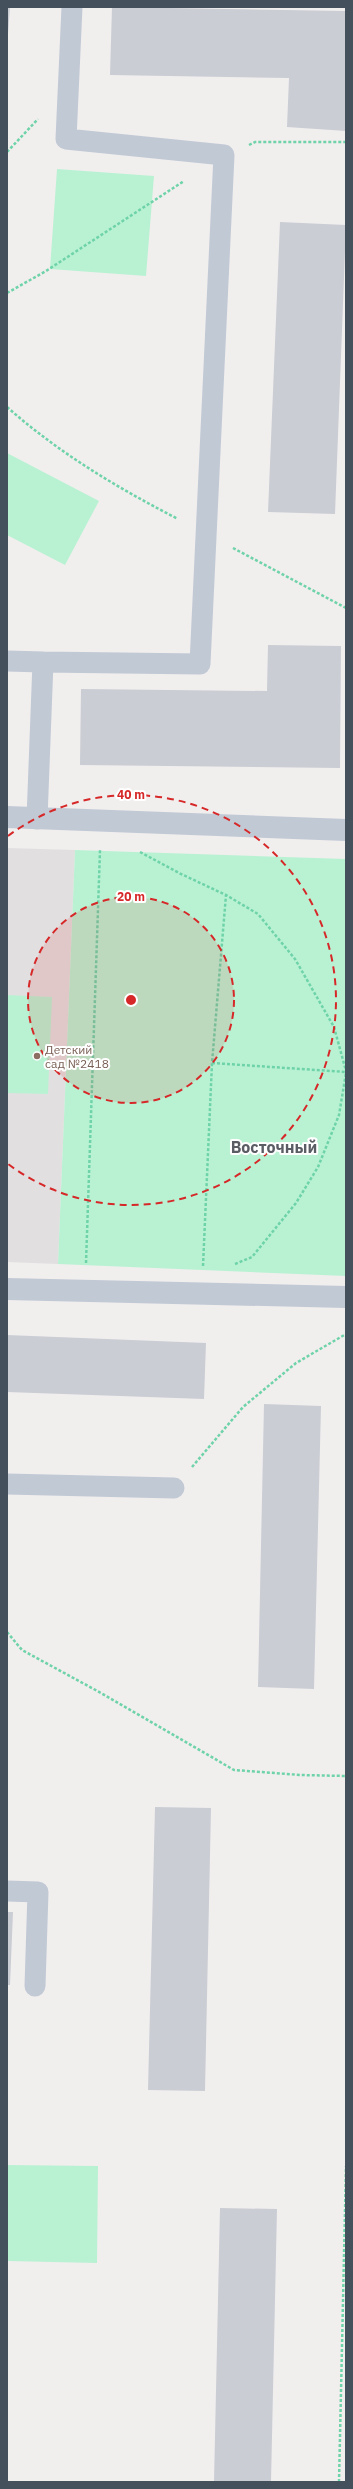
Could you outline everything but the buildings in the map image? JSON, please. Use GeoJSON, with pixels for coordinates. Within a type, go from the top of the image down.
{"type":"FeatureCollection","features":[{"type":"Feature","properties":{"kind":"street"},"geometry":{"type":"LineString","coordinates":[[7,816],[346,830]]}},
{"type":"Feature","properties":{"kind":"street"},"geometry":{"type":"LineString","coordinates":[[7,1289],[346,1297]]}},
{"type":"Feature","properties":{"kind":"lane"},"geometry":{"type":"LineString","coordinates":[[7,660],[43,662],[200,664],[224,155],[66,139],[72,7]]}},
{"type":"Feature","properties":{"kind":"lane"},"geometry":{"type":"LineString","coordinates":[[37,818],[43,662]]}},
{"type":"Feature","properties":{"kind":"lane"},"geometry":{"type":"LineString","coordinates":[[7,1484],[174,1488]]}},
{"type":"Feature","properties":{"kind":"lane"},"geometry":{"type":"LineString","coordinates":[[7,1891],[38,1892],[35,1986]]}},
{"type":"Feature","properties":{"kind":"path"},"geometry":{"type":"LineString","coordinates":[[224,155],[255,142],[346,142]]}},
{"type":"Feature","properties":{"kind":"path"},"geometry":{"type":"LineString","coordinates":[[7,293],[46,271],[186,179]]}},
{"type":"Feature","properties":{"kind":"path"},"geometry":{"type":"LineString","coordinates":[[7,407],[33,430],[113,486],[346,608]]}},
{"type":"Feature","properties":{"kind":"path"},"geometry":{"type":"LineString","coordinates":[[85,1267],[101,842]]}},
{"type":"Feature","properties":{"kind":"path"},"geometry":{"type":"LineString","coordinates":[[137,850],[181,874],[226,895],[258,914],[295,959],[334,1027],[346,1072],[339,1115],[318,1167],[296,1203],[252,1257],[231,1266]]}},
{"type":"Feature","properties":{"kind":"path"},"geometry":{"type":"LineString","coordinates":[[203,1270],[212,1063],[226,895]]}},
{"type":"Feature","properties":{"kind":"path"},"geometry":{"type":"LineString","coordinates":[[212,1063],[346,1072]]}},
{"type":"Feature","properties":{"kind":"path"},"geometry":{"type":"LineString","coordinates":[[174,1488],[243,1406],[296,1363],[346,1334]]}},
{"type":"Feature","properties":{"kind":"path"},"geometry":{"type":"LineString","coordinates":[[7,1632],[22,1650],[101,1693],[234,1770],[300,1775],[346,1776]]}},
{"type":"Feature","properties":{"kind":"path"},"geometry":{"type":"LineString","coordinates":[[339,2482],[346,2166]]}},
{"type":"Feature","properties":{"kind":"shaded area","name":"Детский сад №2418"},"geometry":{"type":"Polygon","coordinates":[[[7,848],[75,850],[58,1264],[7,1262],[7,848]]]}},
{"type":"Feature","properties":{"kind":"green space"},"geometry":{"type":"Polygon","coordinates":[[[57,169],[154,176],[146,276],[50,269],[57,169]]]}},
{"type":"Feature","properties":{"kind":"green space"},"geometry":{"type":"Polygon","coordinates":[[[7,453],[99,501],[65,565],[7,535],[7,453]]]}},
{"type":"Feature","properties":{"kind":"green space"},"geometry":{"type":"Polygon","coordinates":[[[75,850],[346,859],[346,1276],[58,1264],[75,850]]]}},
{"type":"Feature","properties":{"kind":"green space"},"geometry":{"type":"Polygon","coordinates":[[[7,995],[52,997],[48,1094],[7,1093],[7,995]]]}},
{"type":"Feature","properties":{"kind":"green space"},"geometry":{"type":"Polygon","coordinates":[[[7,2165],[98,2166],[97,2263],[7,2261],[7,2165]]]}},
{"type":"Feature","properties":{"kind":"place","name":"Детский сад №2418"},"geometry":{"type":"Point","coordinates":[37,1056]}},
{"type":"Feature","properties":{"kind":"district","name":"Восточный"},"geometry":{"type":"Point","coordinates":[274,1147]}}]}
